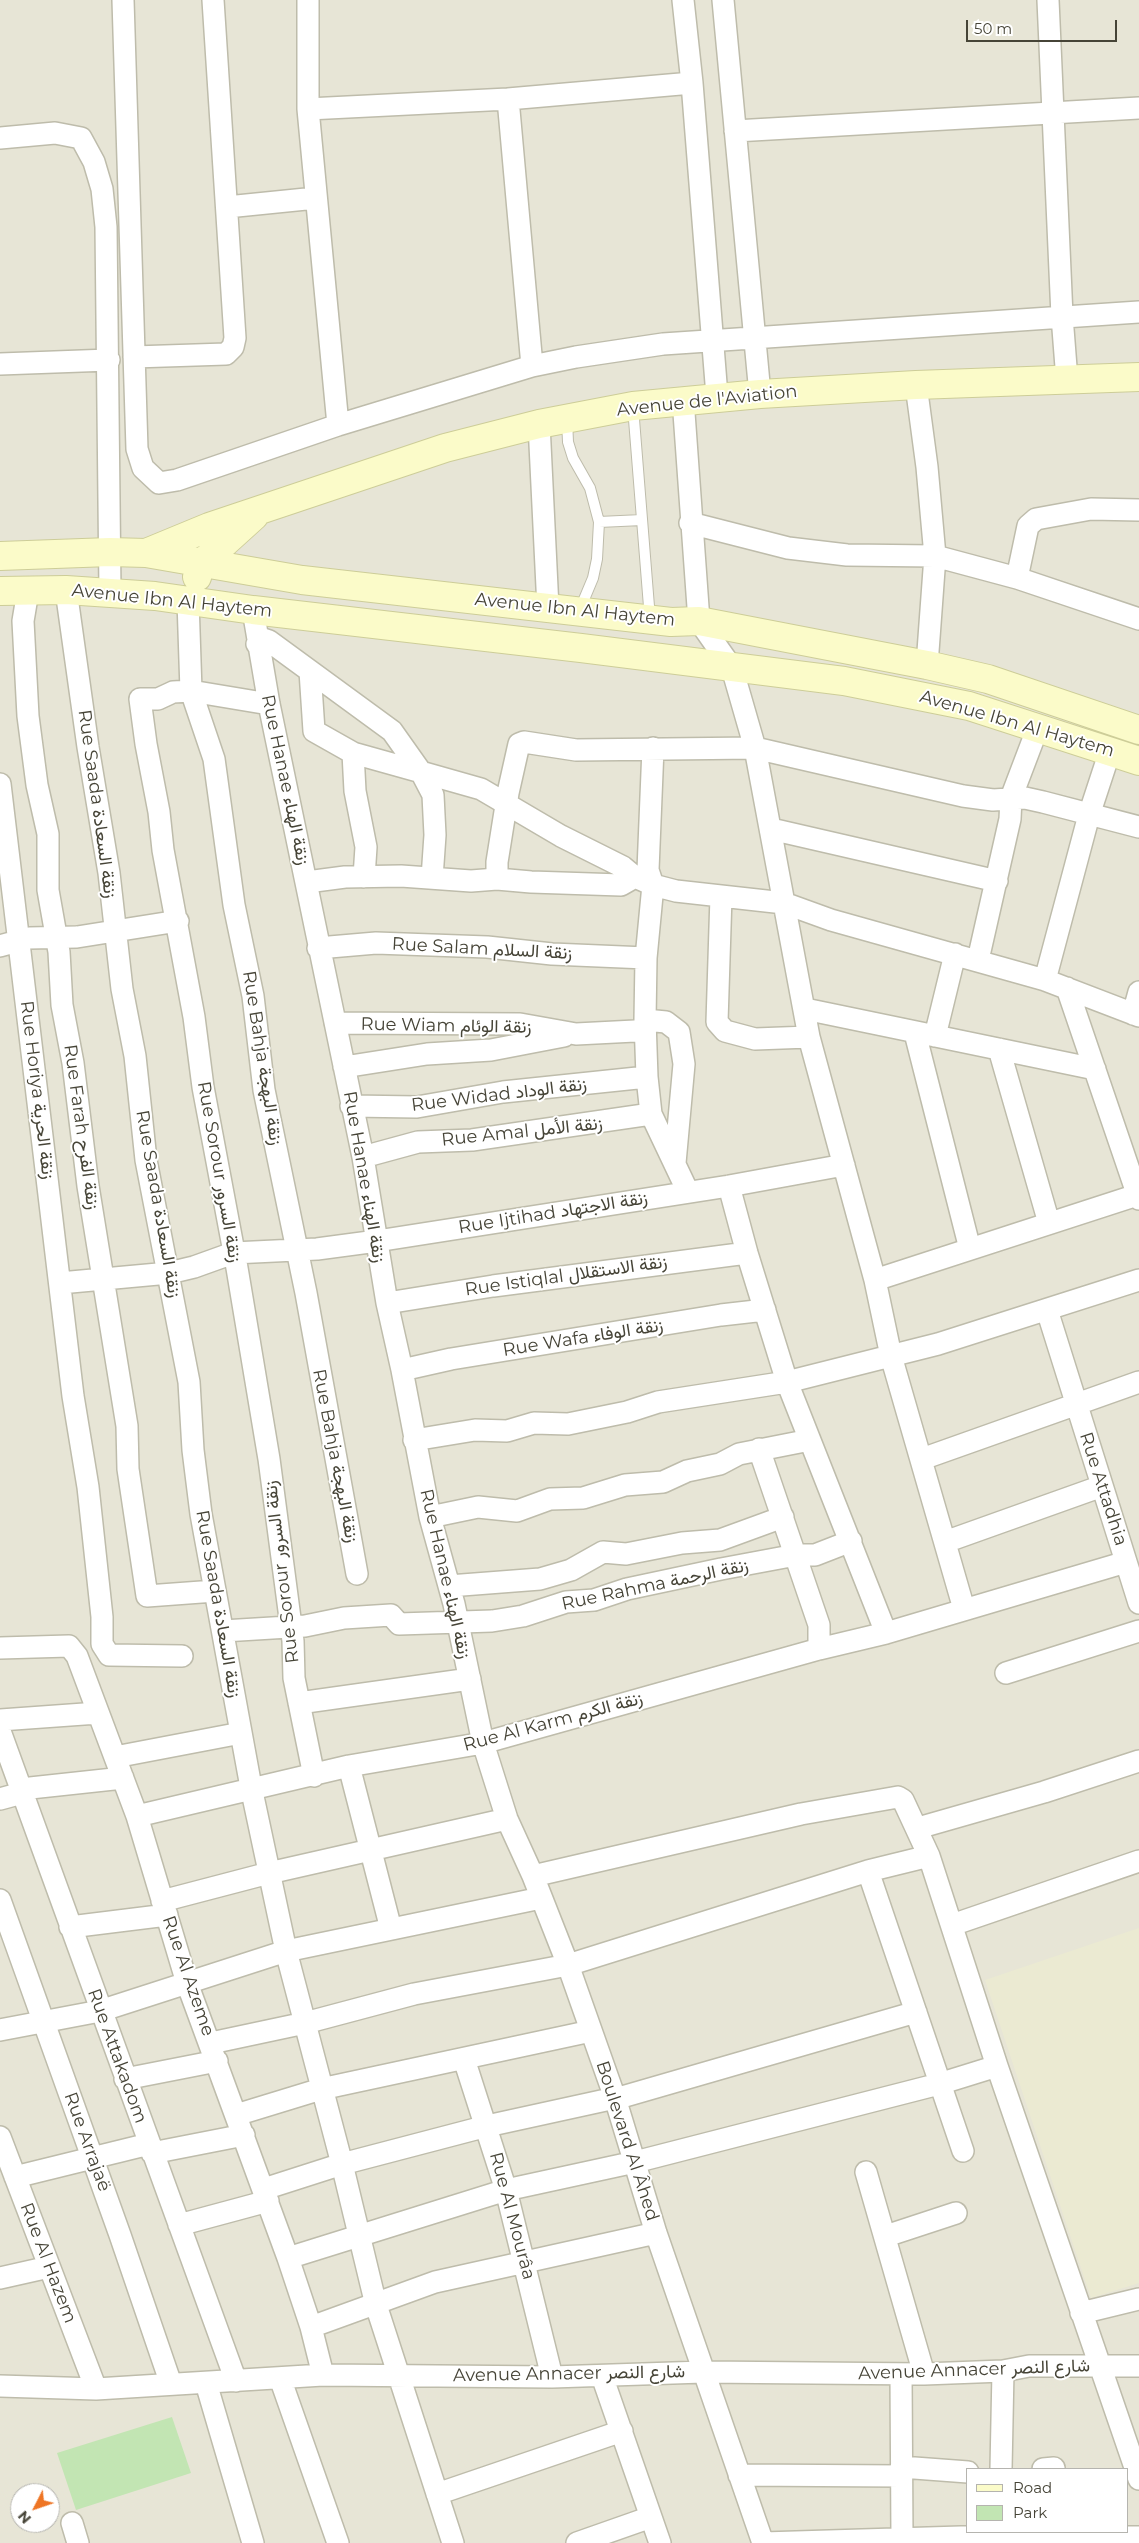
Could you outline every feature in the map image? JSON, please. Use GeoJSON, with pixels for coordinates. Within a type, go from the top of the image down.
{"type":"FeatureCollection","features":[{"type":"Feature","properties":{"kind":"street"},"geometry":{"type":"LineString","coordinates":[[123,0],[137,448],[142,468],[159,482],[177,480],[338,425],[532,366],[626,349],[712,340],[1139,312]]}},
{"type":"Feature","properties":{"kind":"street"},"geometry":{"type":"LineString","coordinates":[[134,357],[226,354],[233,347],[235,338],[213,0]]}},
{"type":"Feature","properties":{"kind":"street"},"geometry":{"type":"LineString","coordinates":[[308,0],[308,109],[338,425]]}},
{"type":"Feature","properties":{"kind":"street"},"geometry":{"type":"LineString","coordinates":[[682,0],[692,83],[717,396]]}},
{"type":"Feature","properties":{"kind":"street"},"geometry":{"type":"LineString","coordinates":[[723,0],[753,338],[760,394]]}},
{"type":"Feature","properties":{"kind":"street"},"geometry":{"type":"LineString","coordinates":[[1048,0],[1062,316],[1067,380]]}},
{"type":"Feature","properties":{"kind":"street"},"geometry":{"type":"LineString","coordinates":[[308,109],[508,98],[692,83]]}},
{"type":"Feature","properties":{"kind":"street"},"geometry":{"type":"LineString","coordinates":[[508,98],[532,366]]}},
{"type":"Feature","properties":{"kind":"street"},"geometry":{"type":"LineString","coordinates":[[735,131],[1139,108]]}},
{"type":"Feature","properties":{"kind":"street"},"geometry":{"type":"LineString","coordinates":[[0,138],[62,133],[81,138],[94,162],[102,190],[106,228],[109,360],[110,592]]}},
{"type":"Feature","properties":{"kind":"street"},"geometry":{"type":"LineString","coordinates":[[227,207],[316,198]]}},
{"type":"Feature","properties":{"kind":"street"},"geometry":{"type":"LineString","coordinates":[[0,364],[109,360]]}},
{"type":"Feature","properties":{"kind":"street","name":"Avenue de l'Aviation"},"geometry":{"type":"LineString","coordinates":[[146,553],[209,527],[259,512],[445,448],[538,424],[633,406],[717,396],[916,385],[1139,377]]}},
{"type":"Feature","properties":{"kind":"street"},"geometry":{"type":"LineString","coordinates":[[916,385],[927,467],[935,556],[927,665]]}},
{"type":"Feature","properties":{"kind":"street"},"geometry":{"type":"LineString","coordinates":[[683,399],[690,523],[699,621],[732,668],[754,748],[771,829],[809,1036],[875,1280],[891,1356],[964,1609]]}},
{"type":"Feature","properties":{"kind":"street"},"geometry":{"type":"LineString","coordinates":[[538,424],[548,608]]}},
{"type":"Feature","properties":{"kind":"street"},"geometry":{"type":"LineString","coordinates":[[1017,578],[1028,526],[1036,519],[1091,509],[1139,510]]}},
{"type":"Feature","properties":{"kind":"street","name":"Avenue de l'Aviation"},"geometry":{"type":"LineString","coordinates":[[188,601],[201,564],[259,512]]}},
{"type":"Feature","properties":{"kind":"street"},"geometry":{"type":"LineString","coordinates":[[690,523],[788,548],[847,555],[935,556],[1017,578],[1139,619]]}},
{"type":"Feature","properties":{"kind":"street","name":"Avenue Ibn Al Haytem"},"geometry":{"type":"LineString","coordinates":[[0,556],[110,552],[146,553],[302,580],[650,620],[699,621],[927,665],[1012,686],[1139,730]]}},
{"type":"Feature","properties":{"kind":"street","name":"Avenue Ibn Al Haytem"},"geometry":{"type":"LineString","coordinates":[[0,591],[66,590],[110,592],[552,644],[844,681],[898,690],[969,706],[1139,761]]}},
{"type":"Feature","properties":{"kind":"street","name":"Rue Saada زنقة السعادة"},"geometry":{"type":"LineString","coordinates":[[66,590],[88,748],[110,872],[122,989],[135,1056],[146,1160],[189,1382],[193,1450],[201,1514],[251,1787],[286,1951],[342,2164],[376,2304],[453,2543]]}},
{"type":"Feature","properties":{"kind":"street","name":"Rue Farah زنقة الفرح"},"geometry":{"type":"LineString","coordinates":[[28,591],[23,621],[28,716],[36,784],[48,834],[48,890],[56,936],[62,1005],[73,1063],[88,1186],[127,1426],[128,1469],[147,1596],[215,1592]]}},
{"type":"Feature","properties":{"kind":"street","name":"Rue Bahja زنقة البهجة"},"geometry":{"type":"LineString","coordinates":[[188,601],[191,691],[214,759],[234,905],[253,996],[264,1090],[297,1250],[357,1574]]}},
{"type":"Feature","properties":{"kind":"street","name":"Rue Hanae زنقة الهناء"},"geometry":{"type":"LineString","coordinates":[[253,610],[257,644],[307,882],[318,948],[363,1157],[387,1303],[402,1370],[414,1440],[430,1517],[458,1622],[483,1743]]}},
{"type":"Feature","properties":{"kind":"street"},"geometry":{"type":"LineString","coordinates":[[257,644],[260,638],[265,638],[310,672],[330,683],[366,714],[392,731],[421,772],[433,794],[435,835],[432,878]]}},
{"type":"Feature","properties":{"kind":"street"},"geometry":{"type":"LineString","coordinates":[[310,672],[314,731],[353,753],[481,788],[579,846],[623,867],[644,881],[676,891],[784,903],[831,920],[1045,980],[1136,1015],[1139,992]]}},
{"type":"Feature","properties":{"kind":"street","name":"Rue Sorour زنقة السرور"},"geometry":{"type":"LineString","coordinates":[[269,704],[191,691],[173,692],[158,699],[140,699],[146,744],[159,812],[163,850],[178,921],[194,1017],[203,1087],[269,1460],[290,1627],[294,1678],[314,1776]]}},
{"type":"Feature","properties":{"kind":"street"},"geometry":{"type":"LineString","coordinates":[[978,960],[1010,819],[1011,798],[1038,727]]}},
{"type":"Feature","properties":{"kind":"street"},"geometry":{"type":"LineString","coordinates":[[497,879],[497,862],[507,803],[519,744],[524,742],[576,750],[754,748],[963,796],[984,799],[1011,798],[1043,802],[1139,827]]}},
{"type":"Feature","properties":{"kind":"street"},"geometry":{"type":"LineString","coordinates":[[653,748],[648,870],[644,881],[647,1077],[651,1114],[688,1192]]}},
{"type":"Feature","properties":{"kind":"street"},"geometry":{"type":"LineString","coordinates":[[1045,980],[1089,815],[1110,751]]}},
{"type":"Feature","properties":{"kind":"street"},"geometry":{"type":"LineString","coordinates":[[353,753],[355,791],[366,847],[364,877]]}},
{"type":"Feature","properties":{"kind":"street","name":"Rue Horiya زنقة الحرية"},"geometry":{"type":"LineString","coordinates":[[0,784],[10,943],[60,1283],[73,1396],[88,1487],[102,1617],[102,1644],[109,1655],[182,1656]]}},
{"type":"Feature","properties":{"kind":"street"},"geometry":{"type":"LineString","coordinates":[[771,829],[996,881]]}},
{"type":"Feature","properties":{"kind":"street"},"geometry":{"type":"LineString","coordinates":[[307,882],[364,877],[432,878],[471,881],[497,879],[621,885],[644,881]]}},
{"type":"Feature","properties":{"kind":"street"},"geometry":{"type":"LineString","coordinates":[[721,896],[717,1022],[725,1031],[755,1038],[809,1036]]}},
{"type":"Feature","properties":{"kind":"street"},"geometry":{"type":"LineString","coordinates":[[10,943],[56,936],[76,937],[178,921]]}},
{"type":"Feature","properties":{"kind":"street","name":"Rue Salam زنقة السلام"},"geometry":{"type":"LineString","coordinates":[[318,948],[376,943],[487,947],[552,954],[646,958]]}},
{"type":"Feature","properties":{"kind":"street"},"geometry":{"type":"LineString","coordinates":[[955,954],[925,1034],[970,1249]]}},
{"type":"Feature","properties":{"kind":"street"},"geometry":{"type":"LineString","coordinates":[[875,1280],[1049,1223],[1138,1197],[1067,988]]}},
{"type":"Feature","properties":{"kind":"street"},"geometry":{"type":"LineString","coordinates":[[805,1010],[1095,1069]]}},
{"type":"Feature","properties":{"kind":"street","name":"Rue Wiam زنقة الوئام"},"geometry":{"type":"LineString","coordinates":[[335,1024],[520,1024],[576,1034],[635,1031],[666,1022],[680,1032],[684,1064],[675,1163]]}},
{"type":"Feature","properties":{"kind":"street"},"geometry":{"type":"LineString","coordinates":[[344,1067],[427,1054],[491,1050],[576,1034]]}},
{"type":"Feature","properties":{"kind":"street"},"geometry":{"type":"LineString","coordinates":[[999,1049],[1049,1223]]}},
{"type":"Feature","properties":{"kind":"street","name":"Rue Widad زنقة الوداد"},"geometry":{"type":"LineString","coordinates":[[351,1106],[417,1107],[503,1092],[647,1077]]}},
{"type":"Feature","properties":{"kind":"street","name":"Rue Amal زنقة الأمل"},"geometry":{"type":"LineString","coordinates":[[363,1157],[418,1142],[472,1140],[651,1114]]}},
{"type":"Feature","properties":{"kind":"street","name":"Rue Ijtihad زنقة الاجتهاد"},"geometry":{"type":"LineString","coordinates":[[60,1283],[169,1273],[233,1253],[297,1250],[377,1242],[729,1186],[844,1165]]}},
{"type":"Feature","properties":{"kind":"street"},"geometry":{"type":"LineString","coordinates":[[729,1186],[747,1253],[787,1382],[886,1633]]}},
{"type":"Feature","properties":{"kind":"street","name":"Rue Istiqlal زنقة الاستقلال"},"geometry":{"type":"LineString","coordinates":[[387,1303],[493,1286],[747,1253]]}},
{"type":"Feature","properties":{"kind":"street"},"geometry":{"type":"LineString","coordinates":[[414,1440],[475,1430],[507,1431],[534,1423],[568,1424],[627,1412],[658,1402],[787,1382],[891,1356],[1047,1310],[1139,1280]]}},
{"type":"Feature","properties":{"kind":"street","name":"Rue Wafa زنقة الوفاء"},"geometry":{"type":"LineString","coordinates":[[402,1370],[451,1359],[712,1316],[765,1310]]}},
{"type":"Feature","properties":{"kind":"street","name":"Rue Attadhia"},"geometry":{"type":"LineString","coordinates":[[1047,1310],[1139,1603]]}},
{"type":"Feature","properties":{"kind":"street"},"geometry":{"type":"LineString","coordinates":[[922,1459],[1139,1382]]}},
{"type":"Feature","properties":{"kind":"street"},"geometry":{"type":"LineString","coordinates":[[430,1517],[478,1508],[517,1511],[550,1499],[583,1498],[625,1485],[663,1482],[687,1471],[720,1464],[739,1454],[810,1440]]}},
{"type":"Feature","properties":{"kind":"street"},"geometry":{"type":"LineString","coordinates":[[759,1449],[819,1624],[819,1649]]}},
{"type":"Feature","properties":{"kind":"street"},"geometry":{"type":"LineString","coordinates":[[945,1542],[1102,1486]]}},
{"type":"Feature","properties":{"kind":"street"},"geometry":{"type":"LineString","coordinates":[[449,1586],[540,1579],[571,1570],[603,1552],[626,1554],[673,1545],[720,1540],[783,1518]]}},
{"type":"Feature","properties":{"kind":"street","name":"Rue Rahma زنقة الرحمة"},"geometry":{"type":"LineString","coordinates":[[290,1627],[344,1618],[391,1615],[399,1624],[492,1621],[523,1616],[566,1602],[594,1600],[627,1589],[796,1555],[815,1555],[851,1541]]}},
{"type":"Feature","properties":{"kind":"street","name":"Rue Al Karm زنقة الكرم"},"geometry":{"type":"LineString","coordinates":[[137,1816],[251,1787],[314,1776],[348,1766],[483,1743],[819,1649],[886,1633],[1126,1562]]}},
{"type":"Feature","properties":{"kind":"street"},"geometry":{"type":"LineString","coordinates":[[222,1631],[290,1627]]}},
{"type":"Feature","properties":{"kind":"street"},"geometry":{"type":"LineString","coordinates":[[1006,1674],[1139,1631]]}},
{"type":"Feature","properties":{"kind":"street","name":"Rue Al Azeme"},"geometry":{"type":"LineString","coordinates":[[0,1648],[69,1646],[77,1656],[137,1816],[187,1983],[214,2052],[288,2258],[311,2328],[323,2376]]}},
{"type":"Feature","properties":{"kind":"street"},"geometry":{"type":"LineString","coordinates":[[299,1703],[470,1679]]}},
{"type":"Feature","properties":{"kind":"street"},"geometry":{"type":"LineString","coordinates":[[0,1720],[98,1713]]}},
{"type":"Feature","properties":{"kind":"street","name":"Rue Attakadom"},"geometry":{"type":"LineString","coordinates":[[0,1731],[100,2011],[236,2381]]}},
{"type":"Feature","properties":{"kind":"street"},"geometry":{"type":"LineString","coordinates":[[115,1757],[241,1733]]}},
{"type":"Feature","properties":{"kind":"street","name":"Boulevard Al Âhed"},"geometry":{"type":"LineString","coordinates":[[483,1743],[507,1819],[533,1876],[568,1965],[615,2098],[656,2233],[763,2543]]}},
{"type":"Feature","properties":{"kind":"street"},"geometry":{"type":"LineString","coordinates":[[918,1828],[1044,1792],[1139,1761]]}},
{"type":"Feature","properties":{"kind":"street"},"geometry":{"type":"LineString","coordinates":[[348,1766],[391,1929]]}},
{"type":"Feature","properties":{"kind":"street"},"geometry":{"type":"LineString","coordinates":[[0,1799],[22,1791],[123,1778]]}},
{"type":"Feature","properties":{"kind":"street"},"geometry":{"type":"LineString","coordinates":[[533,1876],[801,1814],[898,1797],[907,1806],[930,1856],[997,2066],[1139,2478]]}},
{"type":"Feature","properties":{"kind":"street"},"geometry":{"type":"LineString","coordinates":[[70,1927],[165,1908],[269,1873],[507,1819]]}},
{"type":"Feature","properties":{"kind":"street"},"geometry":{"type":"LineString","coordinates":[[125,2079],[305,2023],[414,1994],[568,1965],[868,1871],[930,1856]]}},
{"type":"Feature","properties":{"kind":"street"},"geometry":{"type":"LineString","coordinates":[[952,1925],[1139,1861]]}},
{"type":"Feature","properties":{"kind":"street"},"geometry":{"type":"LineString","coordinates":[[868,1871],[963,2151]]}},
{"type":"Feature","properties":{"kind":"street"},"geometry":{"type":"LineString","coordinates":[[0,2030],[100,2011],[286,1951],[541,1898]]}},
{"type":"Feature","properties":{"kind":"street","name":"Rue Arrajaë"},"geometry":{"type":"LineString","coordinates":[[0,1900],[93,2158],[171,2384]]}},
{"type":"Feature","properties":{"kind":"street"},"geometry":{"type":"LineString","coordinates":[[179,2225],[266,2195],[342,2164],[487,2126],[615,2098],[916,2012]]}},
{"type":"Feature","properties":{"kind":"street"},"geometry":{"type":"LineString","coordinates":[[11,2183],[93,2158],[151,2149],[240,2125],[321,2089],[591,2031]]}},
{"type":"Feature","properties":{"kind":"street","name":"Rue Al Mourâa"},"geometry":{"type":"LineString","coordinates":[[464,2059],[506,2190],[525,2260],[552,2376]]}},
{"type":"Feature","properties":{"kind":"street"},"geometry":{"type":"LineString","coordinates":[[288,2258],[506,2190],[635,2162],[939,2084],[997,2066]]}},
{"type":"Feature","properties":{"kind":"street","name":"Rue Al Hazem"},"geometry":{"type":"LineString","coordinates":[[0,2137],[11,2183],[49,2267],[96,2389]]}},
{"type":"Feature","properties":{"kind":"street"},"geometry":{"type":"LineString","coordinates":[[866,2172],[886,2236],[924,2374]]}},
{"type":"Feature","properties":{"kind":"street"},"geometry":{"type":"LineString","coordinates":[[886,2236],[956,2213]]}},
{"type":"Feature","properties":{"kind":"street"},"geometry":{"type":"LineString","coordinates":[[311,2328],[435,2282],[525,2260],[656,2233]]}},
{"type":"Feature","properties":{"kind":"street"},"geometry":{"type":"LineString","coordinates":[[0,2278],[49,2267]]}},
{"type":"Feature","properties":{"kind":"street"},"geometry":{"type":"LineString","coordinates":[[1081,2313],[1139,2299]]}},
{"type":"Feature","properties":{"kind":"street","name":"Avenue Annacer شارع النصر"},"geometry":{"type":"LineString","coordinates":[[0,2386],[96,2389],[323,2376],[602,2376],[703,2372],[924,2374],[1004,2371],[1029,2366],[1139,2366]]}},
{"type":"Feature","properties":{"kind":"street"},"geometry":{"type":"LineString","coordinates":[[1001,2468],[1004,2371]]}},
{"type":"Feature","properties":{"kind":"street"},"geometry":{"type":"LineString","coordinates":[[901,2374],[902,2538]]}},
{"type":"Feature","properties":{"kind":"street"},"geometry":{"type":"LineString","coordinates":[[602,2376],[660,2543]]}},
{"type":"Feature","properties":{"kind":"street"},"geometry":{"type":"LineString","coordinates":[[280,2378],[338,2543]]}},
{"type":"Feature","properties":{"kind":"street"},"geometry":{"type":"LineString","coordinates":[[206,2383],[254,2543]]}},
{"type":"Feature","properties":{"kind":"street"},"geometry":{"type":"LineString","coordinates":[[437,2494],[622,2431]]}},
{"type":"Feature","properties":{"kind":"street"},"geometry":{"type":"LineString","coordinates":[[739,2475],[902,2471],[966,2472]]}},
{"type":"Feature","properties":{"kind":"street"},"geometry":{"type":"LineString","coordinates":[[577,2543],[651,2517]]}},
{"type":"Feature","properties":{"kind":"street"},"geometry":{"type":"LineString","coordinates":[[763,2543],[902,2538],[962,2540],[1139,2537]]}},
{"type":"Feature","properties":{"kind":"lane"},"geometry":{"type":"LineString","coordinates":[[633,406],[650,620]]}},
{"type":"Feature","properties":{"kind":"lane"},"geometry":{"type":"LineString","coordinates":[[567,418],[568,442],[573,458],[590,488],[598,522],[599,541],[593,578],[578,612]]}},
{"type":"Feature","properties":{"kind":"lane"},"geometry":{"type":"LineString","coordinates":[[598,522],[642,520]]}},
{"type":"Feature","properties":{"kind":"shaded area"},"geometry":{"type":"Polygon","coordinates":[[[0,0],[1139,0],[1139,2543],[0,2543],[0,0]]]}},
{"type":"Feature","properties":{"kind":"shaded area"},"geometry":{"type":"Polygon","coordinates":[[[1139,1928],[1139,2283],[1091,2298],[985,1980],[1139,1928]]]}},
{"type":"Feature","properties":{"kind":"green space"},"geometry":{"type":"Polygon","coordinates":[[[172,2417],[191,2473],[76,2510],[57,2453],[172,2417]]]}}]}
